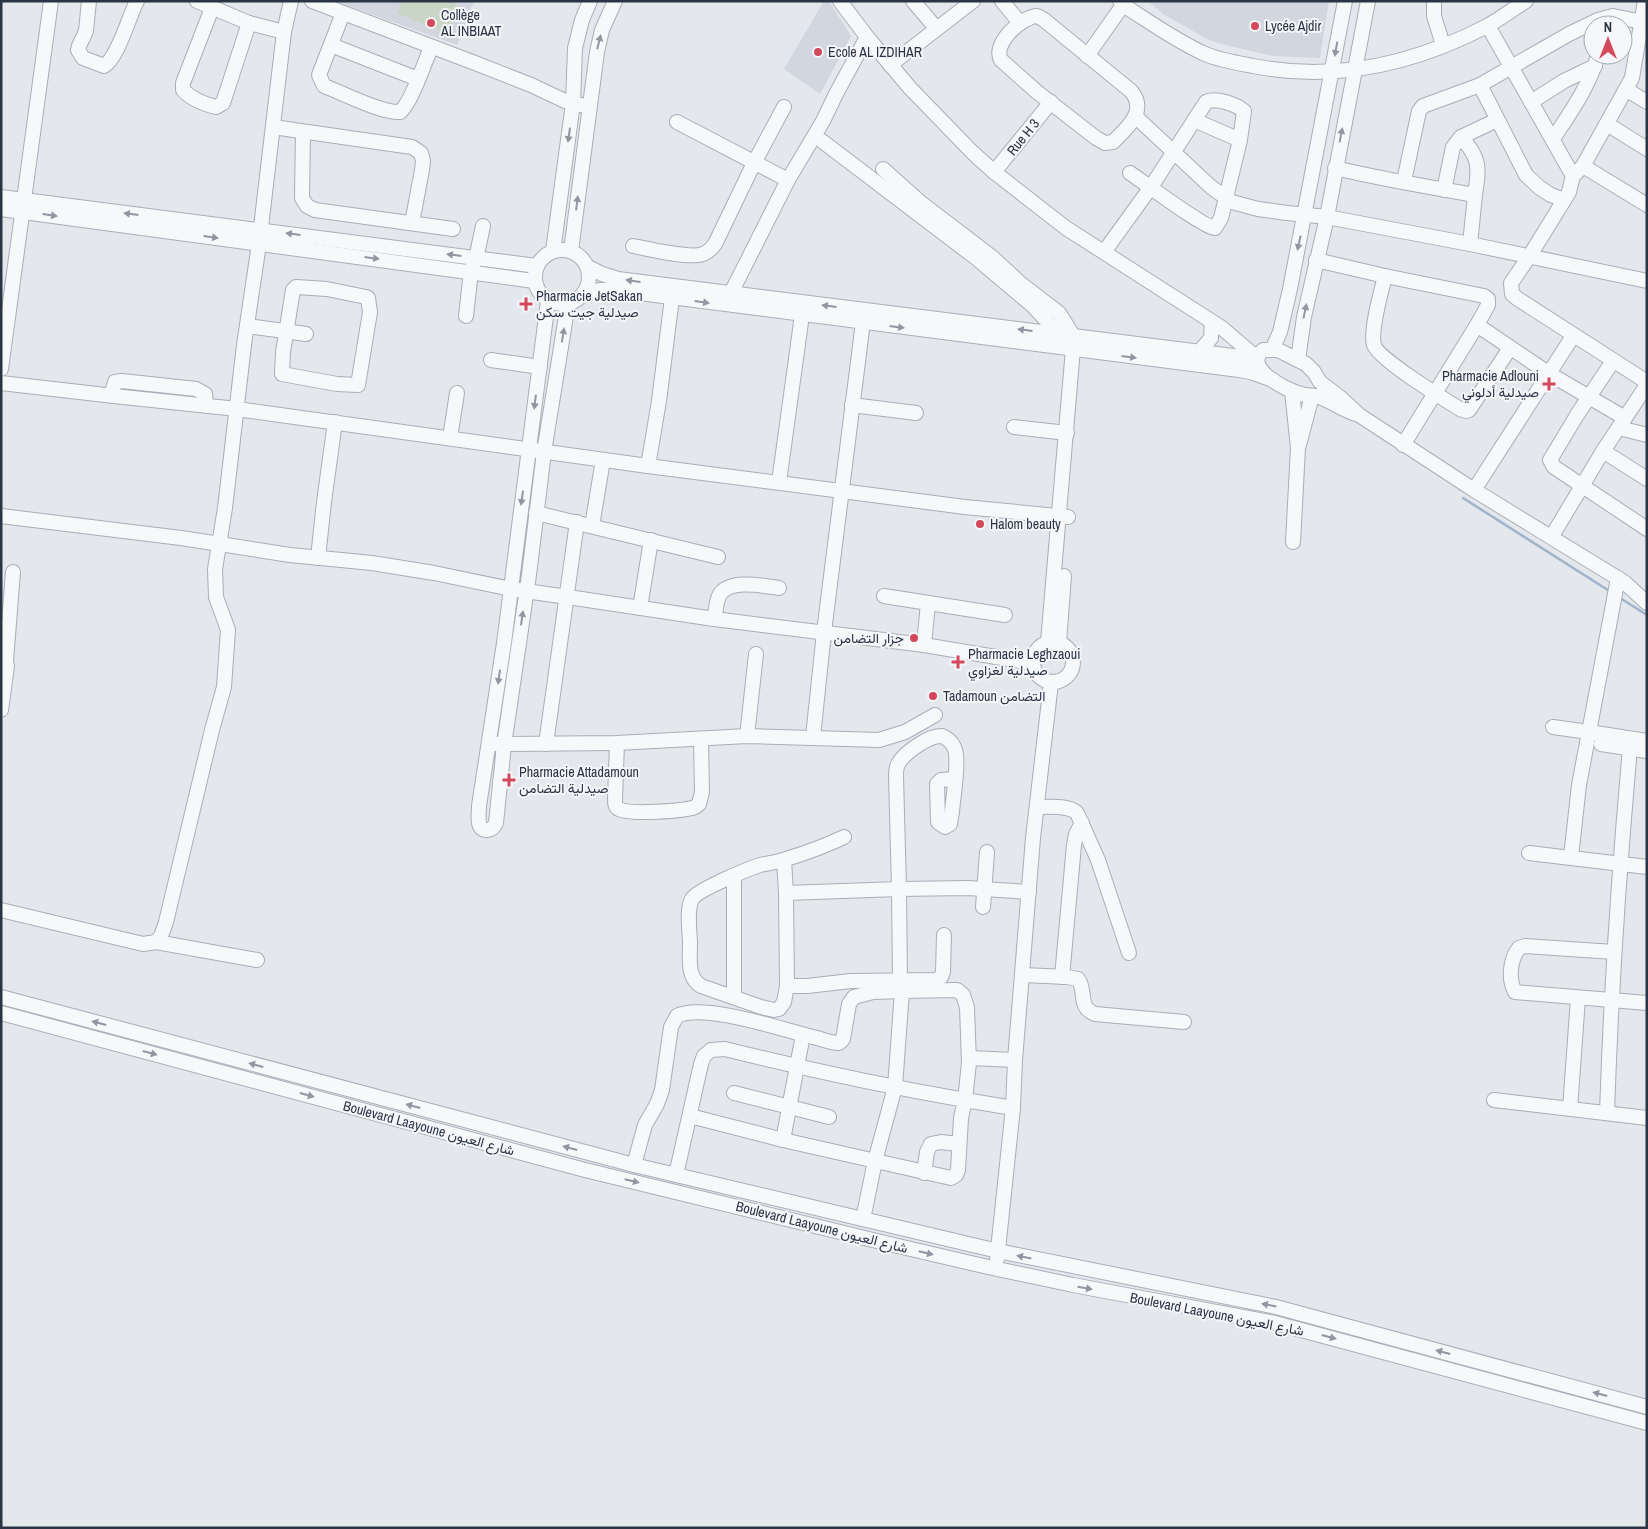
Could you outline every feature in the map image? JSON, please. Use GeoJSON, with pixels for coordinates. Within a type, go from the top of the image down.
{"type":"FeatureCollection","features":[{"type":"Feature","properties":{"kind":"street"},"geometry":{"type":"LineString","coordinates":[[1,369],[51,1]]}},
{"type":"Feature","properties":{"kind":"street"},"geometry":{"type":"LineString","coordinates":[[89,1],[86,31],[78,50],[84,58],[104,66],[111,60],[137,1]]}},
{"type":"Feature","properties":{"kind":"street"},"geometry":{"type":"LineString","coordinates":[[197,1],[250,23],[284,32]]}},
{"type":"Feature","properties":{"kind":"street"},"geometry":{"type":"LineString","coordinates":[[156,942],[161,936],[166,922],[224,687],[228,630],[216,597],[216,569],[274,127],[284,32],[291,1]]}},
{"type":"Feature","properties":{"kind":"street"},"geometry":{"type":"LineString","coordinates":[[312,1],[431,48],[475,63],[573,104],[589,108]]}},
{"type":"Feature","properties":{"kind":"street"},"geometry":{"type":"LineString","coordinates":[[553,251],[573,104],[575,48],[582,20],[590,1]]}},
{"type":"Feature","properties":{"kind":"street"},"geometry":{"type":"LineString","coordinates":[[570,251],[596,52],[602,30],[615,1]]}},
{"type":"Feature","properties":{"kind":"street"},"geometry":{"type":"LineString","coordinates":[[840,1],[890,65],[960,140],[994,172],[1066,228],[1262,354]]}},
{"type":"Feature","properties":{"kind":"street"},"geometry":{"type":"LineString","coordinates":[[913,1],[936,28]]}},
{"type":"Feature","properties":{"kind":"street"},"geometry":{"type":"LineString","coordinates":[[890,65],[973,1]]}},
{"type":"Feature","properties":{"kind":"street"},"geometry":{"type":"LineString","coordinates":[[1002,1],[1020,23]]}},
{"type":"Feature","properties":{"kind":"street"},"geometry":{"type":"LineString","coordinates":[[1273,380],[1259,367],[1262,354],[1280,332],[1305,215],[1345,1]]}},
{"type":"Feature","properties":{"kind":"street"},"geometry":{"type":"LineString","coordinates":[[1298,360],[1304,317],[1327,217],[1368,1]]}},
{"type":"Feature","properties":{"kind":"street"},"geometry":{"type":"LineString","coordinates":[[1087,56],[1122,3],[1162,30],[1206,54],[1239,64],[1269,70],[1307,73],[1354,70],[1406,59],[1443,46],[1488,26],[1526,1]]}},
{"type":"Feature","properties":{"kind":"street"},"geometry":{"type":"LineString","coordinates":[[1552,536],[1603,452],[1645,389],[1613,361],[1518,299],[1510,290],[1511,283],[1569,192],[1578,171],[1627,90],[1632,78],[1644,22],[1645,1]]}},
{"type":"Feature","properties":{"kind":"street"},"geometry":{"type":"LineString","coordinates":[[1437,3],[1434,16],[1443,46]]}},
{"type":"Feature","properties":{"kind":"street"},"geometry":{"type":"LineString","coordinates":[[212,8],[183,90],[200,101],[216,107],[223,103],[250,23]]}},
{"type":"Feature","properties":{"kind":"street"},"geometry":{"type":"LineString","coordinates":[[343,13],[320,70],[324,86],[386,110],[400,112],[418,79],[431,48]]}},
{"type":"Feature","properties":{"kind":"street"},"geometry":{"type":"LineString","coordinates":[[1032,17],[1043,19],[1087,56],[1135,96],[1138,104],[1135,116],[1113,142],[1105,143],[1096,138],[1011,70],[998,56],[1002,42],[1020,23],[1032,17]]}},
{"type":"Feature","properties":{"kind":"street"},"geometry":{"type":"LineString","coordinates":[[1488,26],[1552,139],[1578,171],[1647,205]]}},
{"type":"Feature","properties":{"kind":"street"},"geometry":{"type":"LineString","coordinates":[[1404,181],[1421,108],[1480,85],[1583,27]]}},
{"type":"Feature","properties":{"kind":"street"},"geometry":{"type":"LineString","coordinates":[[728,299],[788,180],[823,121],[867,37]]}},
{"type":"Feature","properties":{"kind":"street"},"geometry":{"type":"LineString","coordinates":[[330,45],[418,79]]}},
{"type":"Feature","properties":{"kind":"street"},"geometry":{"type":"LineString","coordinates":[[1531,102],[1590,65]]}},
{"type":"Feature","properties":{"kind":"street"},"geometry":{"type":"LineString","coordinates":[[1552,139],[1578,100],[1594,65]]}},
{"type":"Feature","properties":{"kind":"street"},"geometry":{"type":"LineString","coordinates":[[1564,81],[1578,100]]}},
{"type":"Feature","properties":{"kind":"street"},"geometry":{"type":"LineString","coordinates":[[1480,85],[1526,175],[1540,188],[1564,200]]}},
{"type":"Feature","properties":{"kind":"street"},"geometry":{"type":"LineString","coordinates":[[1627,90],[1647,102]]}},
{"type":"Feature","properties":{"kind":"street"},"geometry":{"type":"LineString","coordinates":[[1104,252],[1151,187],[1202,106],[1214,99],[1238,107],[1244,114],[1222,218],[1218,226],[1213,228],[1197,219],[1151,187],[1130,173]]}},
{"type":"Feature","properties":{"kind":"street","name":"Rue H 3"},"geometry":{"type":"LineString","coordinates":[[994,172],[1051,102]]}},
{"type":"Feature","properties":{"kind":"street"},"geometry":{"type":"LineString","coordinates":[[633,246],[692,255],[703,254],[711,249],[784,107]]}},
{"type":"Feature","properties":{"kind":"street"},"geometry":{"type":"LineString","coordinates":[[1135,116],[1211,187],[1232,202],[1287,214],[1327,217],[1470,244],[1647,281]]}},
{"type":"Feature","properties":{"kind":"street"},"geometry":{"type":"LineString","coordinates":[[1194,120],[1240,140]]}},
{"type":"Feature","properties":{"kind":"street"},"geometry":{"type":"LineString","coordinates":[[1444,190],[1455,144],[1461,137],[1497,120]]}},
{"type":"Feature","properties":{"kind":"street"},"geometry":{"type":"LineString","coordinates":[[678,122],[788,180]]}},
{"type":"Feature","properties":{"kind":"street"},"geometry":{"type":"LineString","coordinates":[[1607,124],[1647,149]]}},
{"type":"Feature","properties":{"kind":"street"},"geometry":{"type":"LineString","coordinates":[[274,127],[412,147],[420,152],[423,161],[422,170],[412,223]]}},
{"type":"Feature","properties":{"kind":"street"},"geometry":{"type":"LineString","coordinates":[[303,132],[302,198],[307,206],[315,210],[453,229]]}},
{"type":"Feature","properties":{"kind":"street"},"geometry":{"type":"LineString","coordinates":[[1461,137],[1478,164],[1470,244]]}},
{"type":"Feature","properties":{"kind":"street"},"geometry":{"type":"LineString","coordinates":[[822,141],[976,258],[1073,342]]}},
{"type":"Feature","properties":{"kind":"street"},"geometry":{"type":"LineString","coordinates":[[1335,168],[1475,195]]}},
{"type":"Feature","properties":{"kind":"street"},"geometry":{"type":"LineString","coordinates":[[883,169],[920,202],[998,262],[1020,283],[1059,313],[1073,342],[1064,517],[1054,643]]}},
{"type":"Feature","properties":{"kind":"street"},"geometry":{"type":"LineString","coordinates":[[1,197],[24,206],[260,237],[473,264],[537,266]]}},
{"type":"Feature","properties":{"kind":"street"},"geometry":{"type":"LineString","coordinates":[[1,209],[24,206]]}},
{"type":"Feature","properties":{"kind":"street"},"geometry":{"type":"LineString","coordinates":[[466,316],[473,264],[483,226]]}},
{"type":"Feature","properties":{"kind":"street"},"geometry":{"type":"LineString","coordinates":[[553,251],[570,251],[584,260],[588,267],[590,275],[588,285],[584,294],[577,300],[568,304],[554,304],[541,296],[537,289],[534,280],[537,266],[544,257],[553,251]]}},
{"type":"Feature","properties":{"kind":"street"},"geometry":{"type":"LineString","coordinates":[[1316,260],[1488,298],[1510,290]]}},
{"type":"Feature","properties":{"kind":"street"},"geometry":{"type":"LineString","coordinates":[[473,264],[534,280]]}},
{"type":"Feature","properties":{"kind":"street"},"geometry":{"type":"LineString","coordinates":[[588,267],[618,279],[802,315],[864,317],[1073,342],[1262,354],[1278,350],[1310,368],[1315,391],[1298,448]]}},
{"type":"Feature","properties":{"kind":"street"},"geometry":{"type":"LineString","coordinates":[[1385,276],[1374,331],[1374,347],[1403,371],[1466,411],[1510,348]]}},
{"type":"Feature","properties":{"kind":"street"},"geometry":{"type":"LineString","coordinates":[[296,287],[327,289],[366,296],[369,301],[370,312],[359,384],[337,384],[283,375],[283,352],[286,331],[293,290],[296,287]]}},
{"type":"Feature","properties":{"kind":"street"},"geometry":{"type":"LineString","coordinates":[[584,294],[608,290],[672,298],[728,299],[1073,342],[1239,370],[1273,380],[1292,391],[1315,391],[1342,398],[1359,415],[1474,490],[1621,580],[1647,603]]}},
{"type":"Feature","properties":{"kind":"street"},"geometry":{"type":"LineString","coordinates":[[648,466],[672,298]]}},
{"type":"Feature","properties":{"kind":"street"},"geometry":{"type":"LineString","coordinates":[[1404,445],[1477,325],[1488,305],[1488,298]]}},
{"type":"Feature","properties":{"kind":"street"},"geometry":{"type":"LineString","coordinates":[[548,301],[504,643],[478,816],[481,828],[490,830],[494,828],[496,823],[504,745],[544,452],[568,304]]}},
{"type":"Feature","properties":{"kind":"street"},"geometry":{"type":"LineString","coordinates":[[779,482],[802,315]]}},
{"type":"Feature","properties":{"kind":"street"},"geometry":{"type":"LineString","coordinates":[[813,738],[824,632],[864,317]]}},
{"type":"Feature","properties":{"kind":"street"},"geometry":{"type":"LineString","coordinates":[[1200,351],[1211,338],[1213,330],[1217,325]]}},
{"type":"Feature","properties":{"kind":"street"},"geometry":{"type":"LineString","coordinates":[[1477,325],[1548,373],[1590,397],[1622,423],[1647,435]]}},
{"type":"Feature","properties":{"kind":"street"},"geometry":{"type":"LineString","coordinates":[[248,326],[306,334]]}},
{"type":"Feature","properties":{"kind":"street"},"geometry":{"type":"LineString","coordinates":[[1474,490],[1573,336]]}},
{"type":"Feature","properties":{"kind":"street"},"geometry":{"type":"LineString","coordinates":[[1064,517],[1073,342]]}},
{"type":"Feature","properties":{"kind":"street"},"geometry":{"type":"LineString","coordinates":[[491,360],[540,367]]}},
{"type":"Feature","properties":{"kind":"street"},"geometry":{"type":"LineString","coordinates":[[1613,361],[1550,460],[1554,467],[1647,529]]}},
{"type":"Feature","properties":{"kind":"street"},"geometry":{"type":"LineString","coordinates":[[1,383],[114,396],[115,382],[136,382],[201,391],[204,394],[206,406],[648,466],[965,507],[1064,517]]}},
{"type":"Feature","properties":{"kind":"street"},"geometry":{"type":"LineString","coordinates":[[1292,391],[1298,448],[1293,542]]}},
{"type":"Feature","properties":{"kind":"street"},"geometry":{"type":"LineString","coordinates":[[450,438],[457,394]]}},
{"type":"Feature","properties":{"kind":"street"},"geometry":{"type":"LineString","coordinates":[[852,405],[916,412]]}},
{"type":"Feature","properties":{"kind":"street"},"geometry":{"type":"LineString","coordinates":[[318,558],[335,422]]}},
{"type":"Feature","properties":{"kind":"street"},"geometry":{"type":"LineString","coordinates":[[1014,427],[1067,433]]}},
{"type":"Feature","properties":{"kind":"street"},"geometry":{"type":"LineString","coordinates":[[1603,452],[1647,479]]}},
{"type":"Feature","properties":{"kind":"street"},"geometry":{"type":"LineString","coordinates":[[593,520],[603,460]]}},
{"type":"Feature","properties":{"kind":"street"},"geometry":{"type":"LineString","coordinates":[[536,513],[718,556]]}},
{"type":"Feature","properties":{"kind":"street"},"geometry":{"type":"LineString","coordinates":[[1,516],[162,535],[318,558],[407,568],[526,591],[714,619],[824,632],[1032,662]]}},
{"type":"Feature","properties":{"kind":"street"},"geometry":{"type":"LineString","coordinates":[[546,744],[578,522]]}},
{"type":"Feature","properties":{"kind":"street"},"geometry":{"type":"LineString","coordinates":[[640,608],[650,540]]}},
{"type":"Feature","properties":{"kind":"street"},"geometry":{"type":"LineString","coordinates":[[1,710],[7,666],[4,659],[13,572]]}},
{"type":"Feature","properties":{"kind":"street"},"geometry":{"type":"LineString","coordinates":[[1621,580],[1647,589]]}},
{"type":"Feature","properties":{"kind":"street"},"geometry":{"type":"LineString","coordinates":[[1571,857],[1579,785],[1621,580]]}},
{"type":"Feature","properties":{"kind":"street"},"geometry":{"type":"LineString","coordinates":[[714,619],[720,595],[724,589],[730,586],[754,585],[779,588]]}},
{"type":"Feature","properties":{"kind":"street"},"geometry":{"type":"LineString","coordinates":[[884,596],[1005,615]]}},
{"type":"Feature","properties":{"kind":"street"},"geometry":{"type":"LineString","coordinates":[[924,646],[928,603]]}},
{"type":"Feature","properties":{"kind":"street"},"geometry":{"type":"LineString","coordinates":[[504,643],[518,646]]}},
{"type":"Feature","properties":{"kind":"street"},"geometry":{"type":"LineString","coordinates":[[1054,643],[1067,647],[1072,654],[1073,662],[1072,671],[1066,678],[1059,682],[1051,683],[1039,677],[1035,672],[1032,662],[1036,651],[1044,644],[1054,643]]}},
{"type":"Feature","properties":{"kind":"street"},"geometry":{"type":"LineString","coordinates":[[747,736],[756,654]]}},
{"type":"Feature","properties":{"kind":"street"},"geometry":{"type":"LineString","coordinates":[[996,1268],[1013,1108],[1015,1060],[1029,892],[1051,683]]}},
{"type":"Feature","properties":{"kind":"street"},"geometry":{"type":"LineString","coordinates":[[489,744],[616,742],[747,736],[879,740],[905,732],[935,715]]}},
{"type":"Feature","properties":{"kind":"street"},"geometry":{"type":"LineString","coordinates":[[1552,727],[1647,751]]}},
{"type":"Feature","properties":{"kind":"street"},"geometry":{"type":"LineString","coordinates":[[862,1219],[895,1087],[901,986],[896,776],[898,764],[906,754],[932,736],[942,736],[947,738],[956,754],[955,779]]}},
{"type":"Feature","properties":{"kind":"street"},"geometry":{"type":"LineString","coordinates":[[1588,737],[1647,740]]}},
{"type":"Feature","properties":{"kind":"street"},"geometry":{"type":"LineString","coordinates":[[616,742],[616,806],[629,812],[677,811],[695,807],[701,798],[702,739]]}},
{"type":"Feature","properties":{"kind":"street"},"geometry":{"type":"LineString","coordinates":[[1607,1113],[1611,999],[1619,865],[1630,748]]}},
{"type":"Feature","properties":{"kind":"street"},"geometry":{"type":"LineString","coordinates":[[1037,807],[1064,808],[1074,811],[1082,823],[1098,860],[1129,953]]}},
{"type":"Feature","properties":{"kind":"street"},"geometry":{"type":"LineString","coordinates":[[1062,976],[1074,845],[1078,828],[1082,823]]}},
{"type":"Feature","properties":{"kind":"street"},"geometry":{"type":"LineString","coordinates":[[784,860],[787,986],[784,1002],[778,1010],[761,1007],[701,986],[692,979],[690,968],[691,901],[694,895],[757,866],[784,860],[823,847],[844,837]]}},
{"type":"Feature","properties":{"kind":"street"},"geometry":{"type":"LineString","coordinates":[[983,907],[987,852]]}},
{"type":"Feature","properties":{"kind":"street"},"geometry":{"type":"LineString","coordinates":[[1529,853],[1647,867]]}},
{"type":"Feature","properties":{"kind":"street"},"geometry":{"type":"LineString","coordinates":[[734,877],[734,997]]}},
{"type":"Feature","properties":{"kind":"street"},"geometry":{"type":"LineString","coordinates":[[786,892],[899,888],[985,888],[1029,892]]}},
{"type":"Feature","properties":{"kind":"street"},"geometry":{"type":"LineString","coordinates":[[1,910],[143,944],[156,942],[257,960]]}},
{"type":"Feature","properties":{"kind":"street"},"geometry":{"type":"LineString","coordinates":[[634,1165],[645,1125],[657,1104],[662,1090],[671,1027],[677,1016],[689,1012],[702,1012],[732,1017],[839,1043],[844,1039],[849,1004],[854,997],[940,979],[944,964],[944,936]]}},
{"type":"Feature","properties":{"kind":"street"},"geometry":{"type":"LineString","coordinates":[[1614,952],[1525,946],[1519,948],[1516,952],[1510,976],[1511,983],[1515,992],[1647,1003]]}},
{"type":"Feature","properties":{"kind":"street"},"geometry":{"type":"LineString","coordinates":[[1023,976],[1062,976],[1078,979],[1082,1001],[1090,1012],[1184,1022]]}},
{"type":"Feature","properties":{"kind":"street"},"geometry":{"type":"LineString","coordinates":[[690,1116],[924,1173],[954,1177],[958,1170],[961,1118],[965,1100],[969,1058],[967,1007],[963,995],[957,990],[851,981],[807,986],[787,986]]}},
{"type":"Feature","properties":{"kind":"street","name":"Boulevard Laayoune شارع العيون"},"geometry":{"type":"LineString","coordinates":[[1,997],[634,1165],[998,1251],[1276,1307],[1647,1407]]}},
{"type":"Feature","properties":{"kind":"street"},"geometry":{"type":"LineString","coordinates":[[1570,1109],[1578,998]]}},
{"type":"Feature","properties":{"kind":"street","name":"Boulevard Laayoune شارع العيون"},"geometry":{"type":"LineString","coordinates":[[1,1013],[584,1170],[996,1268],[1082,1287],[1275,1323],[1647,1423]]}},
{"type":"Feature","properties":{"kind":"street"},"geometry":{"type":"LineString","coordinates":[[783,1140],[803,1035]]}},
{"type":"Feature","properties":{"kind":"street"},"geometry":{"type":"LineString","coordinates":[[676,1175],[701,1064],[704,1056],[711,1050],[725,1049],[895,1087],[1013,1108]]}},
{"type":"Feature","properties":{"kind":"street"},"geometry":{"type":"LineString","coordinates":[[969,1058],[1015,1060]]}},
{"type":"Feature","properties":{"kind":"street"},"geometry":{"type":"LineString","coordinates":[[734,1093],[829,1117]]}},
{"type":"Feature","properties":{"kind":"street"},"geometry":{"type":"LineString","coordinates":[[1494,1100],[1647,1118]]}},
{"type":"Feature","properties":{"kind":"street"},"geometry":{"type":"LineString","coordinates":[[924,1173],[927,1152],[931,1144],[941,1142],[959,1144]]}},
{"type":"Feature","properties":{"kind":"shaded area","name":"Collège AL INBIAAT"},"geometry":{"type":"Polygon","coordinates":[[[335,1],[474,1],[457,45],[335,1]]]}},
{"type":"Feature","properties":{"kind":"shaded area","name":"Ecole AL IZDIHAR"},"geometry":{"type":"Polygon","coordinates":[[[824,1],[829,1],[851,36],[820,94],[784,69],[824,1]]]}},
{"type":"Feature","properties":{"kind":"shaded area","name":"Lycée Ajdir"},"geometry":{"type":"Polygon","coordinates":[[[1148,1],[1329,1],[1320,58],[1273,56],[1221,44],[1207,39],[1163,14],[1148,1]]]}},
{"type":"Feature","properties":{"kind":"green space"},"geometry":{"type":"Polygon","coordinates":[[[402,1],[456,1],[455,4],[460,7],[448,34],[397,13],[402,1]]]}},
{"type":"Feature","properties":{"kind":"waterway"},"geometry":{"type":"LineString","coordinates":[[1463,498],[1611,592]]}},
{"type":"Feature","properties":{"kind":"waterway"},"geometry":{"type":"LineString","coordinates":[[1620,598],[1647,615]]}},
{"type":"Feature","properties":{"kind":"place","name":"Collège AL INBIAAT"},"geometry":{"type":"Point","coordinates":[431,23]}},
{"type":"Feature","properties":{"kind":"place","name":"Lycée Ajdir"},"geometry":{"type":"Point","coordinates":[1255,26]}},
{"type":"Feature","properties":{"kind":"place","name":"Ecole AL IZDIHAR"},"geometry":{"type":"Point","coordinates":[818,52]}},
{"type":"Feature","properties":{"kind":"place","name":"Pharmacie JetSakan صيدلية جيت سكن"},"geometry":{"type":"Point","coordinates":[526,304]}},
{"type":"Feature","properties":{"kind":"place","name":"Pharmacie Adlouni صيدلية أدلوني"},"geometry":{"type":"Point","coordinates":[1549,384]}},
{"type":"Feature","properties":{"kind":"place","name":"Halom beauty"},"geometry":{"type":"Point","coordinates":[980,524]}},
{"type":"Feature","properties":{"kind":"place","name":"جزار التضامن"},"geometry":{"type":"Point","coordinates":[914,638]}},
{"type":"Feature","properties":{"kind":"place","name":"Pharmacie Leghzaoui صيدلية لغزاوي"},"geometry":{"type":"Point","coordinates":[958,662]}},
{"type":"Feature","properties":{"kind":"place","name":"Tadamoun التضامن"},"geometry":{"type":"Point","coordinates":[933,696]}},
{"type":"Feature","properties":{"kind":"place","name":"Pharmacie Attadamoun صيدلية التضامن"},"geometry":{"type":"Point","coordinates":[509,780]}}]}
